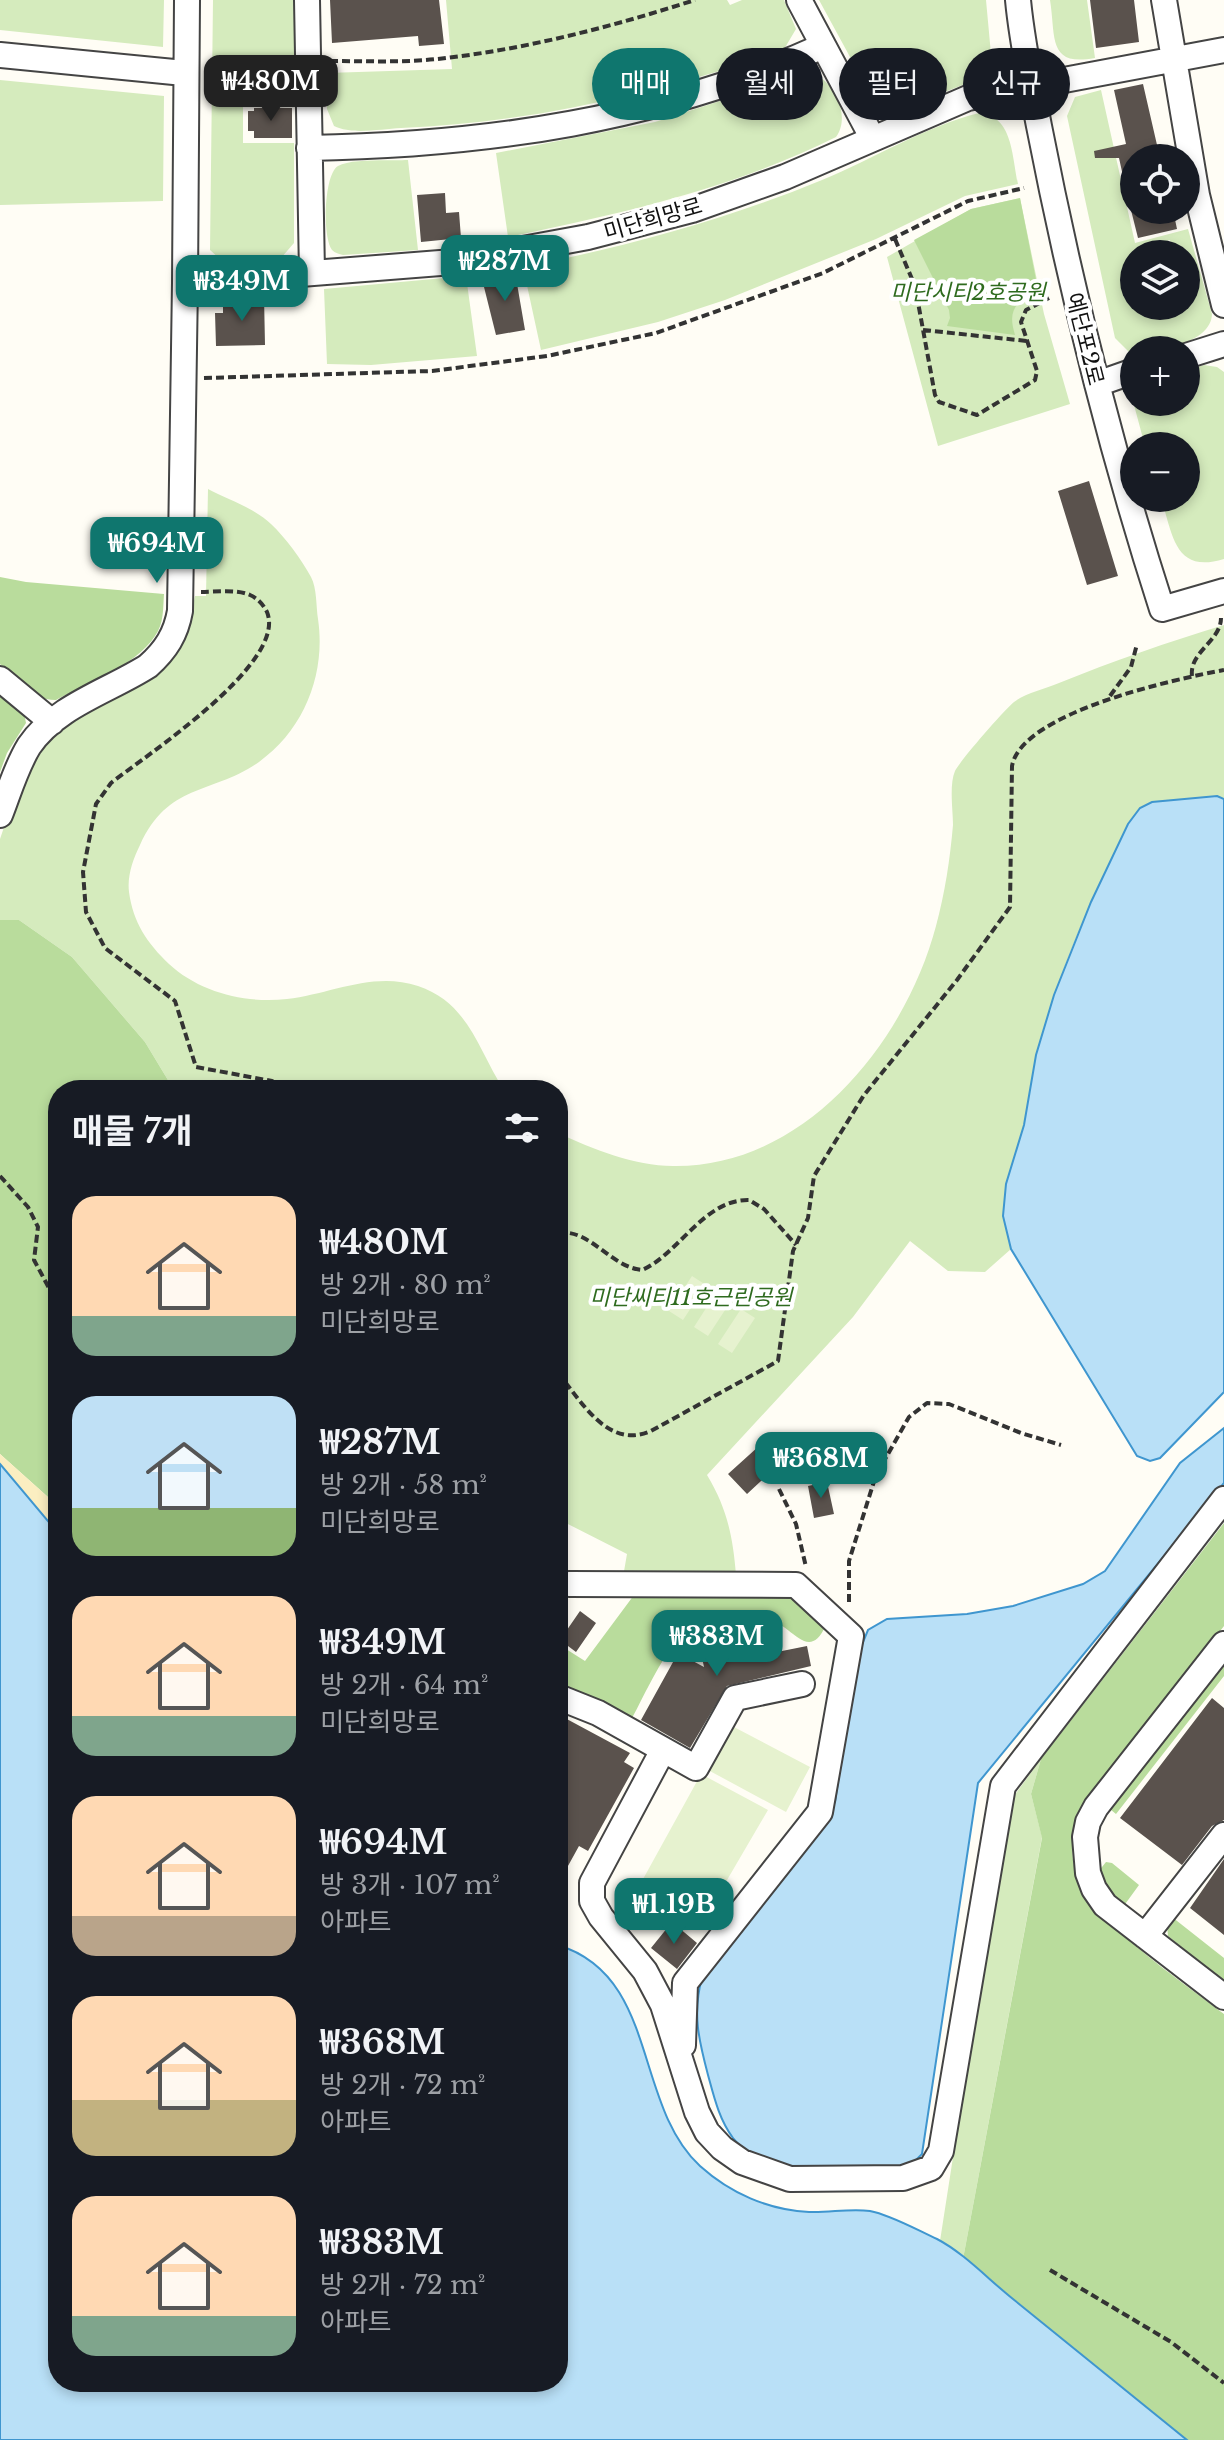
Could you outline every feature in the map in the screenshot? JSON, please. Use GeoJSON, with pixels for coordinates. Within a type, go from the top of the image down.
{"type":"FeatureCollection","features":[{"type":"Feature","properties":{"kind":"street"},"geometry":{"type":"LineString","coordinates":[[0,815],[30,744],[52,722],[148,666],[159,656],[176,630],[180,611],[187,0]]}},
{"type":"Feature","properties":{"kind":"street"},"geometry":{"type":"LineString","coordinates":[[307,0],[312,273]]}},
{"type":"Feature","properties":{"kind":"street"},"geometry":{"type":"LineString","coordinates":[[799,0],[873,139]]}},
{"type":"Feature","properties":{"kind":"street","name":"예단포2로"},"geometry":{"type":"LineString","coordinates":[[1018,0],[1025,48]]}},
{"type":"Feature","properties":{"kind":"street"},"geometry":{"type":"LineString","coordinates":[[1164,0],[1197,195],[1224,305]]}},
{"type":"Feature","properties":{"kind":"street"},"geometry":{"type":"LineString","coordinates":[[309,148],[460,141],[608,118],[716,90],[770,71],[823,46]]}},
{"type":"Feature","properties":{"kind":"street","name":"미단희망로"},"geometry":{"type":"LineString","coordinates":[[1070,79],[1224,50]]}},
{"type":"Feature","properties":{"kind":"street"},"geometry":{"type":"LineString","coordinates":[[0,55],[184,73]]}},
{"type":"Feature","properties":{"kind":"street","name":"미단희망로"},"geometry":{"type":"LineString","coordinates":[[185,283],[453,262],[588,237],[692,210],[785,177],[963,100]]}},
{"type":"Feature","properties":{"kind":"street","name":"예단포2로"},"geometry":{"type":"LineString","coordinates":[[1038,120],[1063,249],[1097,384],[1162,609],[1224,591]]}},
{"type":"Feature","properties":{"kind":"street"},"geometry":{"type":"LineString","coordinates":[[1200,352],[1224,344]]}},
{"type":"Feature","properties":{"kind":"street"},"geometry":{"type":"LineString","coordinates":[[1097,384],[1120,376]]}},
{"type":"Feature","properties":{"kind":"street"},"geometry":{"type":"LineString","coordinates":[[0,679],[52,722]]}},
{"type":"Feature","properties":{"kind":"street"},"geometry":{"type":"LineString","coordinates":[[663,1750],[592,1883],[592,1901],[601,1917],[645,1971],[663,2005],[697,2112],[707,2132],[722,2148],[767,2173],[790,2179],[903,2178],[931,2168],[941,2151],[1003,1786],[1224,1499]]}},
{"type":"Feature","properties":{"kind":"street"},"geometry":{"type":"LineString","coordinates":[[569,1584],[796,1585],[851,1636],[820,1812],[685,1983],[682,2059]]}},
{"type":"Feature","properties":{"kind":"street"},"geometry":{"type":"LineString","coordinates":[[1224,1644],[1096,1807],[1088,1822],[1085,1858],[1094,1889],[1105,1905],[1224,1997]]}},
{"type":"Feature","properties":{"kind":"street"},"geometry":{"type":"LineString","coordinates":[[568,1701],[598,1713],[696,1768],[735,1698],[802,1684]]}},
{"type":"Feature","properties":{"kind":"street"},"geometry":{"type":"LineString","coordinates":[[1145,1936],[1224,1835]]}},
{"type":"Feature","properties":{"kind":"path"},"geometry":{"type":"LineString","coordinates":[[324,61],[409,61],[488,52],[561,38],[695,0]]}},
{"type":"Feature","properties":{"kind":"path"},"geometry":{"type":"LineString","coordinates":[[202,378],[432,371],[523,360],[656,333],[742,305],[823,273],[968,201],[1024,188]]}},
{"type":"Feature","properties":{"kind":"path"},"geometry":{"type":"LineString","coordinates":[[895,239],[915,286],[937,400],[971,414],[983,412],[1035,380],[1037,371],[1021,322],[1035,304],[1049,298]]}},
{"type":"Feature","properties":{"kind":"path"},"geometry":{"type":"LineString","coordinates":[[923,330],[1027,341]]}},
{"type":"Feature","properties":{"kind":"path"},"geometry":{"type":"LineString","coordinates":[[196,591],[251,595],[259,600],[268,615],[266,635],[250,664],[223,695],[111,783],[99,796],[83,872],[82,893],[86,912],[105,948],[175,1001],[196,1067],[267,1080]]}},
{"type":"Feature","properties":{"kind":"path"},"geometry":{"type":"LineString","coordinates":[[1192,676],[1193,664],[1219,629],[1221,618]]}},
{"type":"Feature","properties":{"kind":"path"},"geometry":{"type":"LineString","coordinates":[[1108,698],[1131,667],[1137,644]]}},
{"type":"Feature","properties":{"kind":"path"},"geometry":{"type":"LineString","coordinates":[[568,1384],[608,1429],[634,1437],[651,1431],[778,1361],[796,1245],[808,1218],[814,1176],[864,1095],[957,980],[1010,907],[1012,766],[1017,751],[1034,737],[1108,698],[1224,670]]}},
{"type":"Feature","properties":{"kind":"path"},"geometry":{"type":"LineString","coordinates":[[0,1176],[28,1207],[38,1227],[34,1260],[48,1286]]}},
{"type":"Feature","properties":{"kind":"path"},"geometry":{"type":"LineString","coordinates":[[568,1234],[576,1234],[624,1265],[642,1270],[666,1256],[712,1214],[734,1202],[749,1200],[764,1209],[796,1245]]}},
{"type":"Feature","properties":{"kind":"path"},"geometry":{"type":"LineString","coordinates":[[851,1636],[849,1561],[876,1475],[909,1417],[927,1403],[949,1404],[1061,1445]]}},
{"type":"Feature","properties":{"kind":"path"},"geometry":{"type":"LineString","coordinates":[[779,1489],[796,1524],[817,1603]]}},
{"type":"Feature","properties":{"kind":"path"},"geometry":{"type":"LineString","coordinates":[[1050,2270],[1171,2342],[1224,2383]]}},
{"type":"Feature","properties":{"kind":"green space"},"geometry":{"type":"Polygon","coordinates":[[[0,0],[164,0],[163,47],[0,30],[0,0]]]}},
{"type":"Feature","properties":{"kind":"green space"},"geometry":{"type":"Polygon","coordinates":[[[213,0],[294,0],[295,56],[243,57],[243,143],[294,143],[294,243],[281,258],[221,260],[210,250],[213,0]]]}},
{"type":"Feature","properties":{"kind":"green space"},"geometry":{"type":"Polygon","coordinates":[[[446,0],[727,0],[730,5],[742,0],[784,0],[796,29],[785,48],[716,48],[716,72],[700,77],[700,48],[592,48],[592,104],[547,112],[450,125],[358,131],[334,126],[327,109],[327,73],[452,69],[446,0]]]}},
{"type":"Feature","properties":{"kind":"green space"},"geometry":{"type":"Polygon","coordinates":[[[819,0],[986,0],[990,48],[963,48],[963,85],[947,91],[947,48],[845,48],[819,0]]]}},
{"type":"Feature","properties":{"kind":"green space"},"geometry":{"type":"Polygon","coordinates":[[[1050,0],[1087,0],[1095,58],[1070,58],[1070,48],[1058,48],[1050,0]]]}},
{"type":"Feature","properties":{"kind":"green space"},"geometry":{"type":"Polygon","coordinates":[[[0,80],[164,96],[163,201],[0,205],[0,80]]]}},
{"type":"Feature","properties":{"kind":"green space"},"geometry":{"type":"Polygon","coordinates":[[[823,80],[837,98],[839,120],[842,120],[836,137],[757,171],[676,198],[508,237],[496,153],[661,120],[700,120],[700,107],[716,102],[716,120],[823,120],[823,80]]]}},
{"type":"Feature","properties":{"kind":"green space"},"geometry":{"type":"Polygon","coordinates":[[[1101,90],[1120,176],[1120,224],[1131,224],[1134,240],[1120,240],[1120,320],[1200,320],[1200,272],[1212,314],[1209,325],[1201,334],[1120,336],[1120,343],[1115,338],[1068,120],[1075,97],[1101,90]]]}},
{"type":"Feature","properties":{"kind":"green space"},"geometry":{"type":"Polygon","coordinates":[[[959,119],[999,121],[1009,139],[1018,184],[965,196],[876,239],[725,300],[658,322],[541,350],[523,267],[599,251],[749,208],[822,180],[959,119]]]}},
{"type":"Feature","properties":{"kind":"green space"},"geometry":{"type":"Polygon","coordinates":[[[408,160],[418,250],[343,255],[333,251],[326,220],[327,193],[333,171],[344,163],[408,160]]]}},
{"type":"Feature","properties":{"kind":"green space","name":"미단시티2호공원"},"geometry":{"type":"Polygon","coordinates":[[[1020,198],[1044,314],[1070,404],[938,446],[887,257],[971,209],[1020,198]]]}},
{"type":"Feature","properties":{"kind":"green space"},"geometry":{"type":"Polygon","coordinates":[[[1020,198],[1038,290],[1015,307],[1012,319],[1015,335],[947,326],[949,310],[914,240],[971,209],[1020,198]]]}},
{"type":"Feature","properties":{"kind":"green space"},"geometry":{"type":"Polygon","coordinates":[[[1188,229],[1191,240],[1146,240],[1188,229]]]}},
{"type":"Feature","properties":{"kind":"green space"},"geometry":{"type":"Polygon","coordinates":[[[466,276],[477,356],[371,365],[327,364],[324,289],[466,276]]]}},
{"type":"Feature","properties":{"kind":"green space"},"geometry":{"type":"Polygon","coordinates":[[[1200,366],[1217,367],[1224,372],[1224,559],[1208,562],[1195,561],[1179,548],[1165,512],[1200,512],[1200,432],[1141,432],[1137,416],[1200,416],[1200,366]]]}},
{"type":"Feature","properties":{"kind":"green space"},"geometry":{"type":"Polygon","coordinates":[[[208,489],[265,519],[282,535],[303,563],[315,592],[319,659],[309,698],[289,733],[275,749],[242,772],[178,800],[164,810],[152,825],[137,850],[129,886],[131,903],[148,940],[181,974],[209,989],[240,998],[287,999],[368,982],[401,982],[418,986],[435,994],[461,1016],[498,1080],[168,1080],[145,1042],[72,957],[19,920],[0,920],[0,839],[20,780],[48,736],[174,655],[187,633],[195,596],[206,596],[208,489]]]}},
{"type":"Feature","properties":{"kind":"green space"},"geometry":{"type":"Polygon","coordinates":[[[0,577],[164,594],[160,626],[146,647],[123,665],[56,700],[38,697],[25,689],[0,664],[0,577]]]}},
{"type":"Feature","properties":{"kind":"green space","name":"미단씨티11호근린공원"},"geometry":{"type":"Polygon","coordinates":[[[1224,625],[1224,799],[1217,796],[1140,808],[1102,879],[1066,964],[1037,1051],[1026,1115],[1006,1198],[1005,1213],[1011,1249],[985,1272],[948,1271],[910,1241],[853,1317],[707,1475],[728,1523],[736,1575],[623,1577],[627,1554],[568,1524],[568,1137],[629,1160],[673,1166],[721,1161],[765,1146],[806,1122],[842,1091],[874,1054],[900,1013],[921,970],[936,926],[947,876],[953,825],[953,777],[958,766],[1014,702],[1141,652],[1224,625]]]}},
{"type":"Feature","properties":{"kind":"green space"},"geometry":{"type":"Polygon","coordinates":[[[0,690],[24,713],[26,723],[7,753],[0,772],[0,690]]]}},
{"type":"Feature","properties":{"kind":"green space"},"geometry":{"type":"Polygon","coordinates":[[[0,920],[19,920],[72,957],[145,1042],[168,1080],[48,1080],[48,1497],[0,1454],[0,920]]]}},
{"type":"Feature","properties":{"kind":"green space"},"geometry":{"type":"Polygon","coordinates":[[[692,1276],[706,1285],[683,1320],[669,1311],[692,1276]]]}},
{"type":"Feature","properties":{"kind":"green space"},"geometry":{"type":"Polygon","coordinates":[[[717,1291],[731,1301],[708,1336],[694,1327],[717,1291]]]}},
{"type":"Feature","properties":{"kind":"green space"},"geometry":{"type":"Polygon","coordinates":[[[741,1309],[755,1318],[732,1353],[718,1344],[741,1309]]]}},
{"type":"Feature","properties":{"kind":"green space"},"geometry":{"type":"Polygon","coordinates":[[[1224,1523],[1224,1626],[1085,1804],[1077,1822],[1072,1852],[1079,1881],[1104,1916],[1144,1953],[1224,2014],[1224,2440],[1187,2440],[963,2259],[1042,1838],[1031,1794],[1041,1759],[1224,1523]]]}},
{"type":"Feature","properties":{"kind":"green space"},"geometry":{"type":"Polygon","coordinates":[[[793,1593],[826,1625],[819,1637],[811,1642],[804,1641],[768,1619],[720,1624],[692,1631],[670,1650],[632,1718],[626,1722],[568,1691],[568,1650],[585,1661],[634,1595],[793,1593]]]}},
{"type":"Feature","properties":{"kind":"green space"},"geometry":{"type":"Polygon","coordinates":[[[1224,1653],[1224,1676],[1116,1814],[1105,1805],[1224,1653]]]}},
{"type":"Feature","properties":{"kind":"green space"},"geometry":{"type":"Polygon","coordinates":[[[732,1726],[810,1767],[786,1812],[708,1770],[732,1726]]]}},
{"type":"Feature","properties":{"kind":"green space"},"geometry":{"type":"Polygon","coordinates":[[[1041,1759],[1031,1794],[1042,1837],[963,2259],[940,2241],[1005,1822],[1011,1800],[1041,1759]]]}},
{"type":"Feature","properties":{"kind":"green space"},"geometry":{"type":"Polygon","coordinates":[[[701,1774],[768,1810],[699,1928],[637,1890],[701,1774]]]}},
{"type":"Feature","properties":{"kind":"green space"},"geometry":{"type":"Polygon","coordinates":[[[1106,1862],[1112,1863],[1139,1885],[1123,1907],[1110,1898],[1098,1872],[1106,1862]]]}},
{"type":"Feature","properties":{"kind":"green space"},"geometry":{"type":"Polygon","coordinates":[[[1172,1917],[1224,1958],[1224,1982],[1168,1936],[1167,1926],[1172,1917]]]}},
{"type":"Feature","properties":{"kind":"sand"},"geometry":{"type":"Polygon","coordinates":[[[0,1454],[48,1497],[48,1521],[0,1464],[0,1454]]]}},
{"type":"Feature","properties":{"kind":"water"},"geometry":{"type":"Polygon","coordinates":[[[1217,796],[1224,799],[1224,1392],[1160,1458],[1150,1461],[1137,1456],[1011,1249],[1003,1216],[1006,1184],[1024,1125],[1036,1055],[1054,995],[1091,902],[1128,824],[1140,808],[1152,802],[1217,796]]]}},
{"type":"Feature","properties":{"kind":"water"},"geometry":{"type":"Polygon","coordinates":[[[1224,1428],[1224,1483],[978,1783],[922,2154],[910,2166],[816,2169],[768,2161],[748,2152],[728,2131],[715,2100],[700,2039],[697,2015],[699,1991],[702,1978],[835,1802],[856,1659],[868,1630],[887,1619],[967,1614],[1013,1606],[1083,1584],[1105,1571],[1180,1463],[1224,1428]]]}},
{"type":"Feature","properties":{"kind":"water"},"geometry":{"type":"Polygon","coordinates":[[[0,1464],[48,1521],[48,2392],[568,2392],[568,1950],[590,1961],[613,1984],[630,2012],[664,2110],[679,2140],[712,2176],[764,2204],[809,2212],[870,2211],[937,2239],[967,2259],[1187,2440],[0,2440],[0,1464]]]}},
{"type":"Feature","properties":{"kind":"building"},"geometry":{"type":"Polygon","coordinates":[[[330,0],[439,0],[444,44],[419,46],[418,36],[332,43],[330,0]]]}},
{"type":"Feature","properties":{"kind":"building"},"geometry":{"type":"Polygon","coordinates":[[[1090,0],[1134,0],[1139,42],[1096,48],[1090,0]]]}},
{"type":"Feature","properties":{"kind":"building"},"geometry":{"type":"Polygon","coordinates":[[[1143,84],[1157,144],[1126,144],[1114,90],[1143,84]]]}},
{"type":"Feature","properties":{"kind":"building"},"geometry":{"type":"Polygon","coordinates":[[[254,108],[292,108],[292,138],[254,138],[254,131],[248,131],[248,111],[254,111],[254,108]]]}},
{"type":"Feature","properties":{"kind":"building"},"geometry":{"type":"Polygon","coordinates":[[[1120,145],[1120,162],[1119,158],[1095,158],[1094,151],[1120,145]]]}},
{"type":"Feature","properties":{"kind":"building"},"geometry":{"type":"Polygon","coordinates":[[[445,193],[446,213],[459,212],[461,238],[421,242],[417,195],[445,193]]]}},
{"type":"Feature","properties":{"kind":"building"},"geometry":{"type":"Polygon","coordinates":[[[1134,224],[1176,224],[1177,229],[1138,238],[1134,224]]]}},
{"type":"Feature","properties":{"kind":"building"},"geometry":{"type":"Polygon","coordinates":[[[515,272],[525,330],[496,335],[483,283],[487,283],[486,277],[515,272]]]}},
{"type":"Feature","properties":{"kind":"building"},"geometry":{"type":"Polygon","coordinates":[[[264,296],[265,345],[216,346],[215,313],[223,313],[223,305],[231,305],[231,297],[264,296]]]}},
{"type":"Feature","properties":{"kind":"building"},"geometry":{"type":"Polygon","coordinates":[[[1089,481],[1118,576],[1087,585],[1058,491],[1089,481]]]}},
{"type":"Feature","properties":{"kind":"building"},"geometry":{"type":"Polygon","coordinates":[[[768,1438],[786,1458],[747,1494],[728,1474],[768,1438]]]}},
{"type":"Feature","properties":{"kind":"building"},"geometry":{"type":"Polygon","coordinates":[[[827,1482],[834,1514],[814,1518],[808,1486],[827,1482]]]}},
{"type":"Feature","properties":{"kind":"building"},"geometry":{"type":"Polygon","coordinates":[[[580,1611],[596,1623],[576,1652],[568,1646],[568,1628],[580,1611]]]}},
{"type":"Feature","properties":{"kind":"building"},"geometry":{"type":"Polygon","coordinates":[[[756,1625],[758,1633],[778,1629],[782,1651],[807,1646],[811,1666],[727,1686],[690,1748],[641,1720],[678,1653],[704,1667],[698,1639],[756,1625]]]}},
{"type":"Feature","properties":{"kind":"building"},"geometry":{"type":"Polygon","coordinates":[[[1212,1698],[1224,1708],[1224,1820],[1212,1826],[1182,1865],[1120,1818],[1212,1698]]]}},
{"type":"Feature","properties":{"kind":"building"},"geometry":{"type":"Polygon","coordinates":[[[568,1720],[630,1753],[624,1762],[634,1768],[588,1851],[579,1846],[568,1866],[568,1720]]]}},
{"type":"Feature","properties":{"kind":"building"},"geometry":{"type":"Polygon","coordinates":[[[1224,1859],[1224,1935],[1190,1908],[1224,1859]]]}},
{"type":"Feature","properties":{"kind":"building"},"geometry":{"type":"Polygon","coordinates":[[[672,1922],[697,1943],[677,1969],[651,1948],[672,1922]]]}}]}
